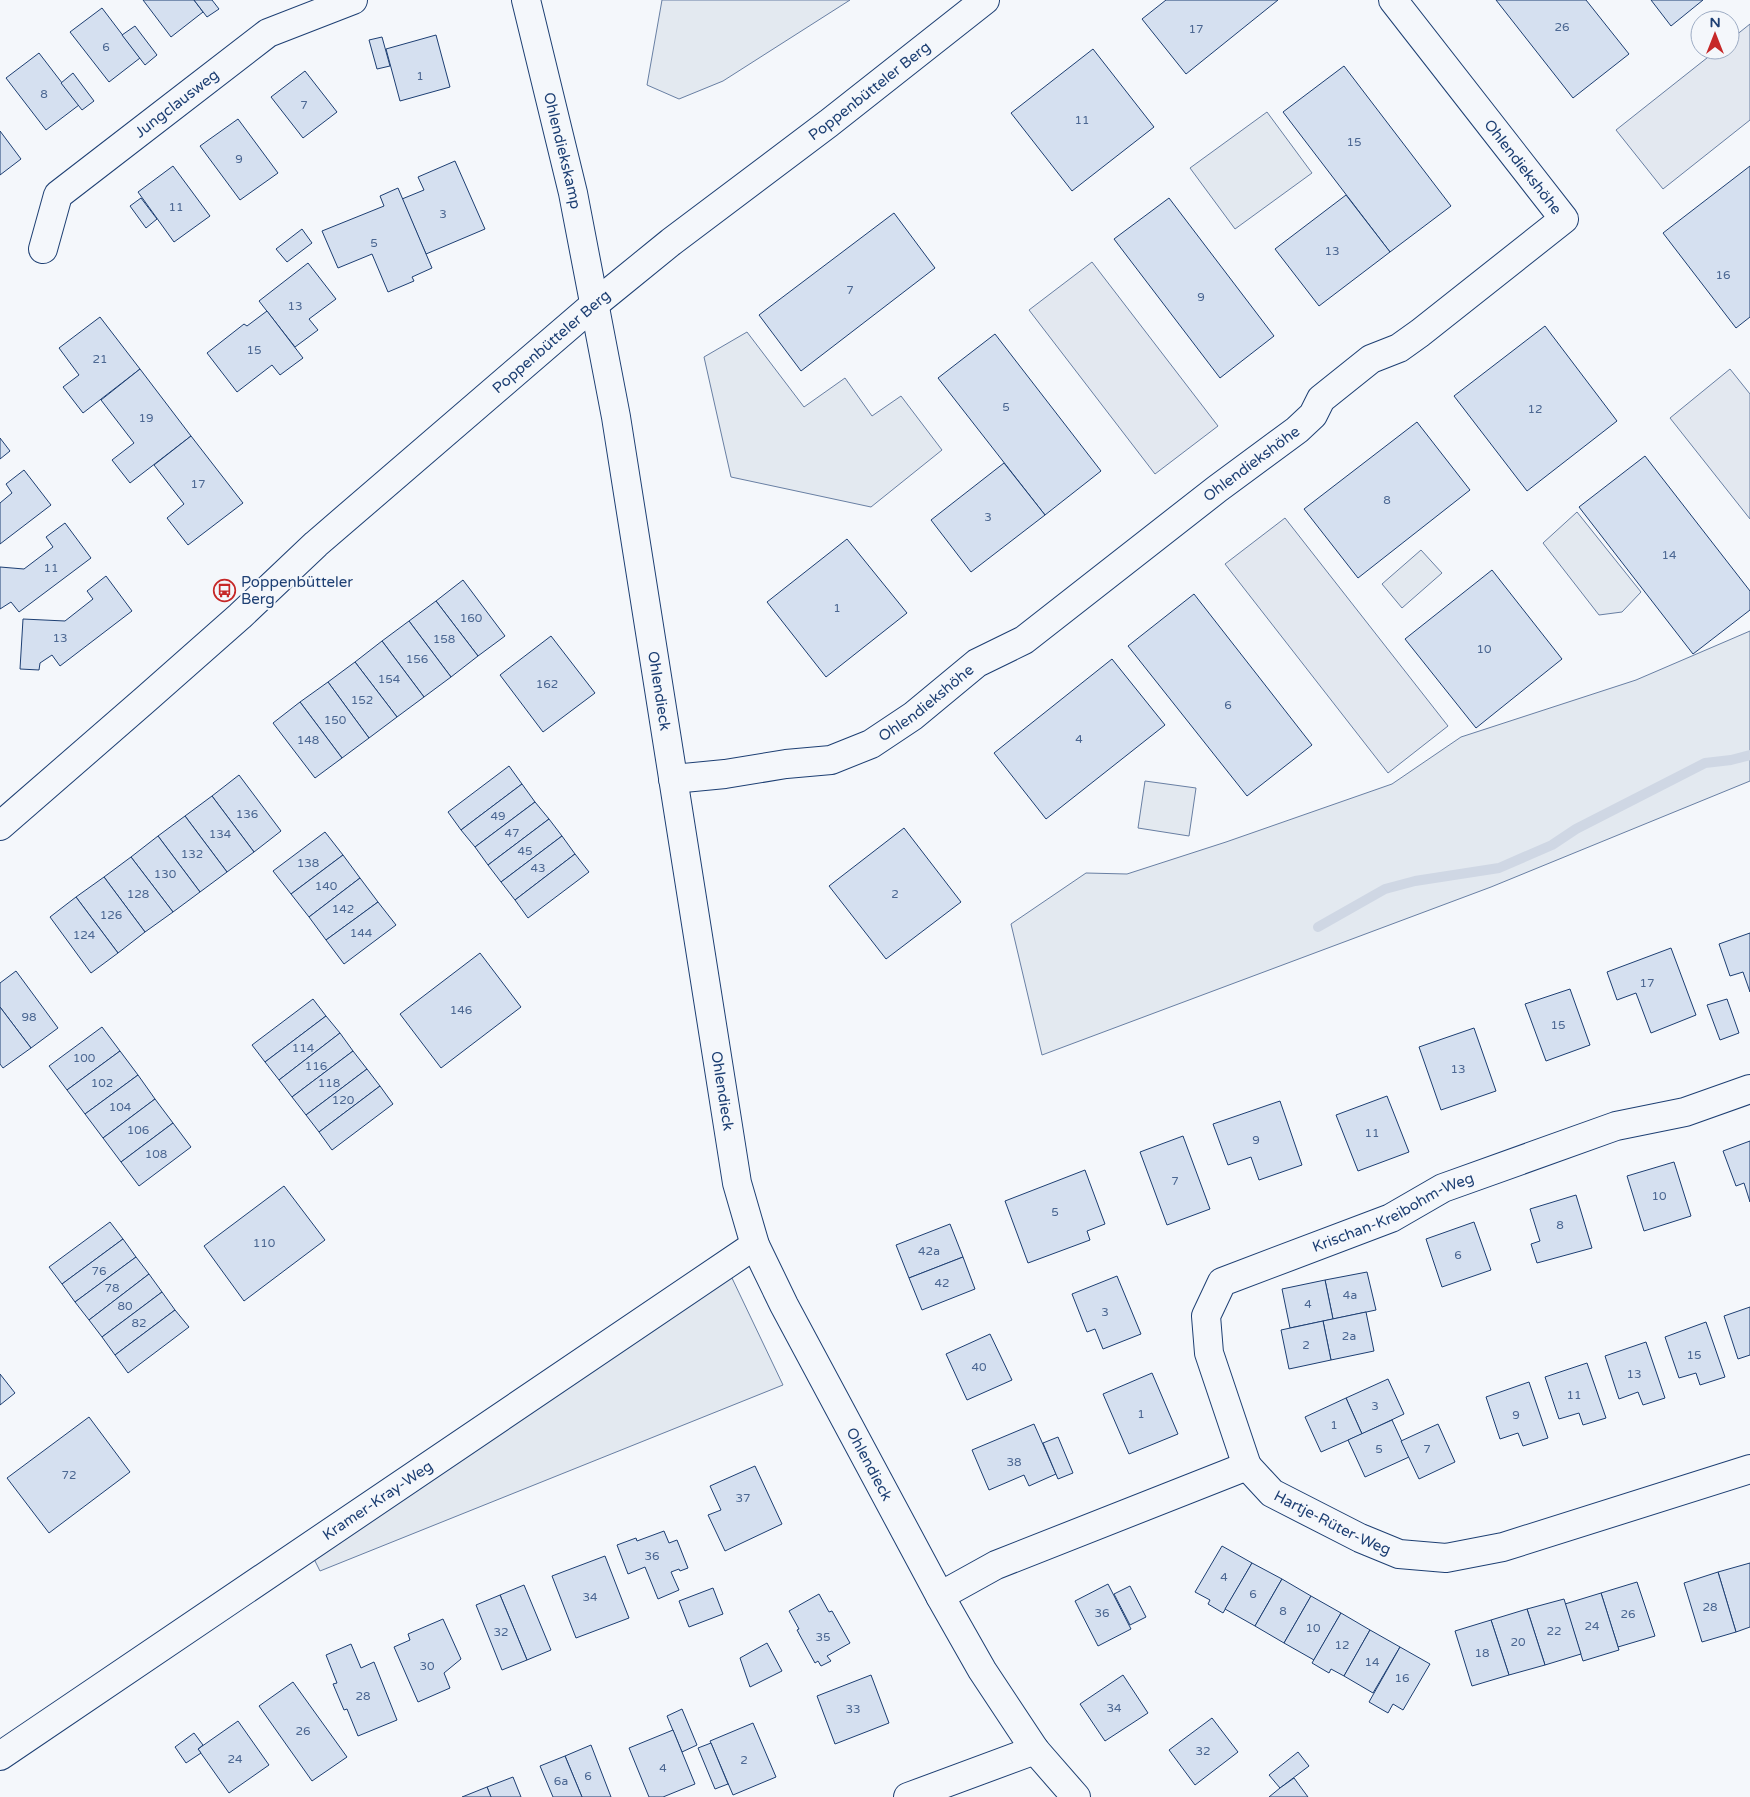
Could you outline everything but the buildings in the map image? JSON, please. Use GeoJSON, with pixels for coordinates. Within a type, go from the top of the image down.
{"type":"FeatureCollection","features":[{"type":"Feature","properties":{"kind":"street","name":"Jungclausweg"},"geometry":{"type":"LineString","coordinates":[[43,249],[58,195],[268,33],[353,0]]}},
{"type":"Feature","properties":{"kind":"street","name":"Ohlendiekskamp"},"geometry":{"type":"LineString","coordinates":[[526,0],[573,193],[596,303]]}},
{"type":"Feature","properties":{"kind":"street","name":"Poppenbütteler Berg"},"geometry":{"type":"LineString","coordinates":[[0,826],[154,693],[240,616],[316,544],[596,303],[672,242],[830,123],[985,0]]}},
{"type":"Feature","properties":{"kind":"street","name":"Ohlendiekshöhe"},"geometry":{"type":"LineString","coordinates":[[673,779],[831,760],[871,744],[913,716],[977,663],[1024,640],[1032,634],[1296,430],[1313,415],[1321,398],[1338,384],[1371,359],[1399,348],[1420,334],[1564,219],[1393,0]]}},
{"type":"Feature","properties":{"kind":"street","name":"Ohlendieck"},"geometry":{"type":"LineString","coordinates":[[596,303],[625,467],[737,1183],[755,1245],[784,1305],[940,1596],[982,1670],[1035,1750],[1076,1797]]}},
{"type":"Feature","properties":{"kind":"street","name":"Krischan-Kreibohm-Weg"},"geometry":{"type":"LineString","coordinates":[[1246,1466],[1209,1353],[1206,1316],[1222,1282],[1391,1218],[1444,1188],[1616,1126],[1685,1112],[1750,1089]]}},
{"type":"Feature","properties":{"kind":"street","name":"Kramer-Kray-Weg"},"geometry":{"type":"LineString","coordinates":[[0,1756],[755,1245]]}},
{"type":"Feature","properties":{"kind":"street","name":"Hartje-Rüter-Weg"},"geometry":{"type":"LineString","coordinates":[[1246,1466],[1272,1493],[1360,1538],[1399,1554],[1446,1558],[1503,1547],[1750,1469]]}},
{"type":"Feature","properties":{"kind":"street"},"geometry":{"type":"LineString","coordinates":[[940,1596],[996,1565],[1246,1466]]}},
{"type":"Feature","properties":{"kind":"street"},"geometry":{"type":"LineString","coordinates":[[908,1797],[1035,1750]]}},
{"type":"Feature","properties":{"kind":"shaded area"},"geometry":{"type":"Polygon","coordinates":[[[662,0],[850,0],[723,81],[679,99],[647,85],[662,0]]]}},
{"type":"Feature","properties":{"kind":"shaded area"},"geometry":{"type":"Polygon","coordinates":[[[1750,24],[1750,120],[1663,189],[1616,130],[1704,60],[1740,60],[1740,32],[1750,24]]]}},
{"type":"Feature","properties":{"kind":"shaded area"},"geometry":{"type":"Polygon","coordinates":[[[1267,112],[1312,173],[1235,229],[1190,168],[1267,112]]]}},
{"type":"Feature","properties":{"kind":"shaded area"},"geometry":{"type":"Polygon","coordinates":[[[1092,262],[1218,426],[1155,474],[1029,310],[1092,262]]]}},
{"type":"Feature","properties":{"kind":"shaded area"},"geometry":{"type":"Polygon","coordinates":[[[747,332],[804,407],[845,378],[872,416],[901,396],[942,450],[871,507],[731,477],[704,357],[747,332]]]}},
{"type":"Feature","properties":{"kind":"shaded area"},"geometry":{"type":"Polygon","coordinates":[[[1730,369],[1750,394],[1750,519],[1670,418],[1730,369]]]}},
{"type":"Feature","properties":{"kind":"shaded area"},"geometry":{"type":"Polygon","coordinates":[[[1577,512],[1641,592],[1622,612],[1599,615],[1543,543],[1577,512]]]}},
{"type":"Feature","properties":{"kind":"shaded area"},"geometry":{"type":"Polygon","coordinates":[[[1285,518],[1448,726],[1388,773],[1225,564],[1285,518]]]}},
{"type":"Feature","properties":{"kind":"shaded area"},"geometry":{"type":"Polygon","coordinates":[[[1421,550],[1442,573],[1402,608],[1382,584],[1421,550]]]}},
{"type":"Feature","properties":{"kind":"shaded area"},"geometry":{"type":"Polygon","coordinates":[[[1750,631],[1750,781],[1491,887],[1042,1055],[1011,924],[1086,873],[1127,874],[1226,842],[1392,784],[1461,737],[1636,680],[1750,631]]]}},
{"type":"Feature","properties":{"kind":"shaded area"},"geometry":{"type":"Polygon","coordinates":[[[1145,781],[1196,788],[1189,836],[1138,828],[1145,781]]]}},
{"type":"Feature","properties":{"kind":"shaded area"},"geometry":{"type":"Polygon","coordinates":[[[731,1276],[783,1385],[320,1571],[313,1557],[731,1276]]]}},
{"type":"Feature","properties":{"kind":"waterway"},"geometry":{"type":"LineString","coordinates":[[1318,927],[1385,889],[1415,881],[1499,868],[1552,845],[1576,829],[1705,763],[1731,760],[1750,755]]}},
{"type":"Feature","properties":{"kind":"place","name":"Poppenbütteler Berg"},"geometry":{"type":"Point","coordinates":[225,591]}}]}
